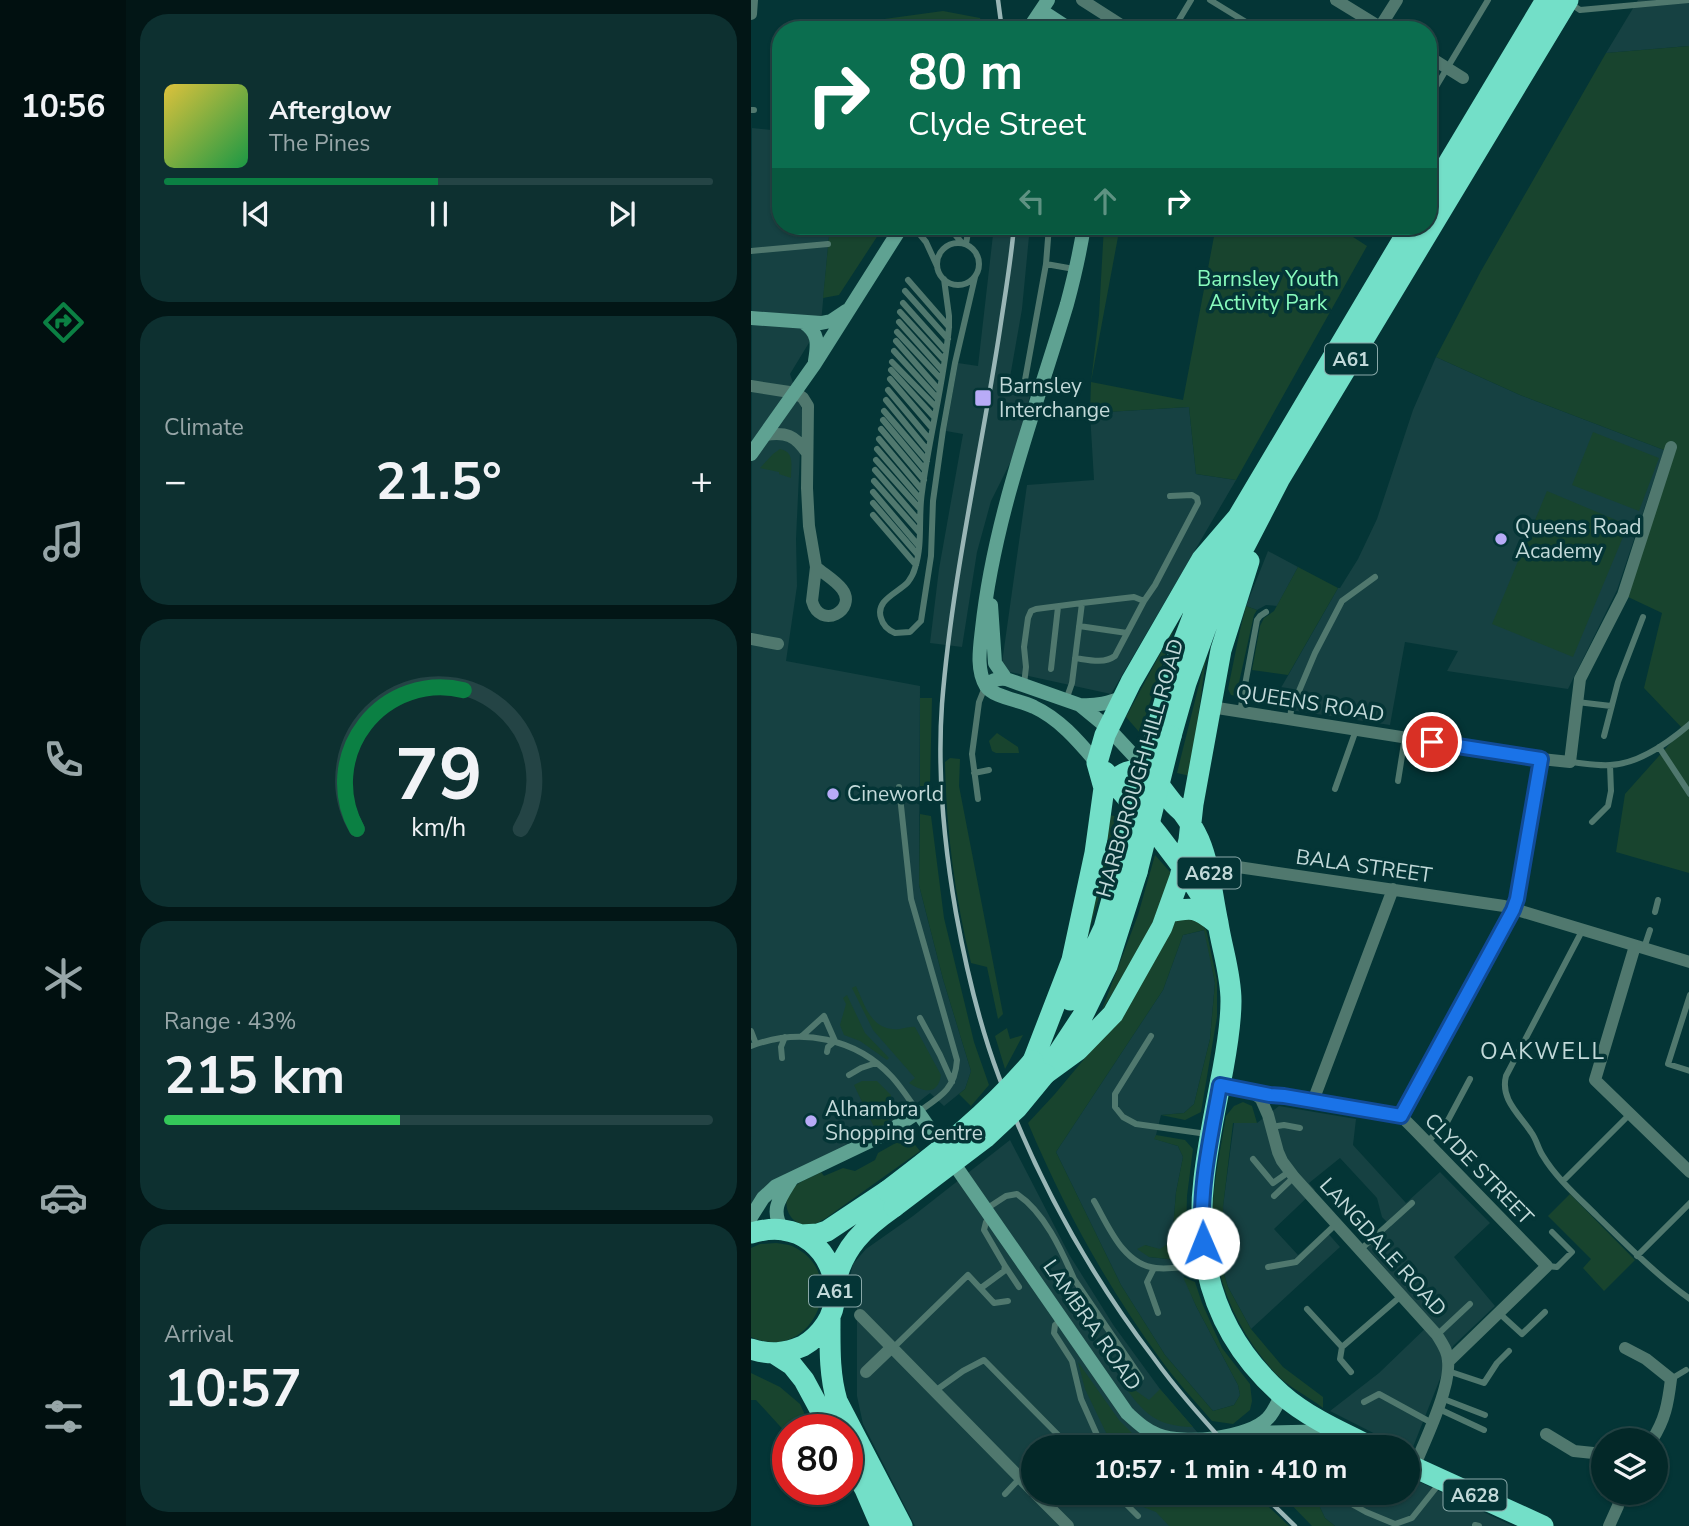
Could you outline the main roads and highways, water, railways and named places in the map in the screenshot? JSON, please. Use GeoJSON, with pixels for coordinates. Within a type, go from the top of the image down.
{"type":"FeatureCollection","features":[{"type":"Feature","properties":{"kind":"highway"},"geometry":{"type":"LineString","coordinates":[[1437,183],[1551,4]]}},
{"type":"Feature","properties":{"kind":"highway","name":"HARBOROUGH HILL ROAD"},"geometry":{"type":"LineString","coordinates":[[1437,205],[1551,4]]}},
{"type":"Feature","properties":{"kind":"highway","name":"HARBOROUGH HILL ROAD"},"geometry":{"type":"LineString","coordinates":[[836,1284],[842,1260],[853,1243],[878,1218],[890,1199],[1010,1089],[1039,1068],[1082,1017],[1107,966],[1163,734],[1176,661],[1203,593],[1238,517],[1406,235]]}},
{"type":"Feature","properties":{"kind":"highway","name":"HARBOROUGH HILL ROAD"},"geometry":{"type":"LineString","coordinates":[[1163,734],[1186,683],[1209,619],[1270,496],[1420,235]]}},
{"type":"Feature","properties":{"kind":"highway","name":"A61"},"geometry":{"type":"LineString","coordinates":[[1039,1068],[1078,1049],[1113,1014],[1162,927],[1189,840],[1188,813],[1221,650],[1270,496]]}},
{"type":"Feature","properties":{"kind":"highway","name":"A61"},"geometry":{"type":"LineString","coordinates":[[1039,1068],[1072,960],[1095,853],[1108,785],[1097,763],[1108,728],[1131,682],[1203,559],[1238,517]]}},
{"type":"Feature","properties":{"kind":"highway"},"geometry":{"type":"LineString","coordinates":[[1108,785],[1136,769],[1149,772],[1172,802],[1188,813]]}},
{"type":"Feature","properties":{"kind":"highway","name":"A628"},"geometry":{"type":"LineString","coordinates":[[1108,785],[1153,828],[1182,866],[1214,918]]}},
{"type":"Feature","properties":{"kind":"highway"},"geometry":{"type":"LineString","coordinates":[[1153,828],[1188,813]]}},
{"type":"Feature","properties":{"kind":"highway","name":"A628"},"geometry":{"type":"LineString","coordinates":[[1188,813],[1209,871],[1214,918],[1228,968],[1231,1000],[1228,1037],[1204,1179],[1201,1222],[1205,1264],[1218,1308],[1231,1335],[1254,1366],[1282,1394],[1306,1412],[1347,1435]]}},
{"type":"Feature","properties":{"kind":"highway","name":"A628"},"geometry":{"type":"LineString","coordinates":[[1168,912],[1180,909],[1202,911],[1214,918]]}},
{"type":"Feature","properties":{"kind":"highway","name":"HARBOROUGH HILL ROAD"},"geometry":{"type":"LineString","coordinates":[[791,1232],[818,1234],[827,1231],[890,1199]]}},
{"type":"Feature","properties":{"kind":"highway","name":"A61"},"geometry":{"type":"LineString","coordinates":[[751,1233],[767,1229],[791,1232],[814,1244],[832,1269],[836,1284],[830,1318],[821,1332],[808,1343],[775,1354]]}},
{"type":"Feature","properties":{"kind":"highway","name":"A61"},"geometry":{"type":"LineString","coordinates":[[830,1318],[830,1369],[837,1401],[902,1526]]}},
{"type":"Feature","properties":{"kind":"highway"},"geometry":{"type":"LineString","coordinates":[[751,1349],[775,1354],[792,1365],[804,1380],[822,1414]]}},
{"type":"Feature","properties":{"kind":"highway","name":"A628"},"geometry":{"type":"LineString","coordinates":[[1420,1469],[1508,1516],[1543,1526]]}},
{"type":"Feature","properties":{"kind":"highway"},"geometry":{"type":"LineString","coordinates":[[863,1485],[880,1525]]}},
{"type":"Feature","properties":{"kind":"railway"},"geometry":{"type":"LineString","coordinates":[[998,0],[1001,21]]}},
{"type":"Feature","properties":{"kind":"railway"},"geometry":{"type":"LineString","coordinates":[[1013,235],[953,610],[942,704],[940,756],[943,809],[956,913],[974,996],[992,1057],[1030,1151],[1065,1223],[1129,1325],[1217,1435]]}},
{"type":"Feature","properties":{"kind":"railway"},"geometry":{"type":"LineString","coordinates":[[1273,1505],[1295,1526]]}},
{"type":"Feature","properties":{"kind":"place","name":"Barnsley Interchange"},"geometry":{"type":"Point","coordinates":[983,398]}},
{"type":"Feature","properties":{"kind":"place","name":"Queens Road Academy"},"geometry":{"type":"Point","coordinates":[1501,539]}},
{"type":"Feature","properties":{"kind":"place","name":"Cineworld"},"geometry":{"type":"Point","coordinates":[833,794]}},
{"type":"Feature","properties":{"kind":"place","name":"Alhambra Shopping Centre"},"geometry":{"type":"Point","coordinates":[811,1121]}},
{"type":"Feature","properties":{"kind":"district","name":"OAKWELL"},"geometry":{"type":"Point","coordinates":[1543,1051]}},
{"type":"Feature","properties":{"kind":"park label","name":"Barnsley Youth Activity Park"},"geometry":{"type":"Point","coordinates":[1268,291]}}]}
